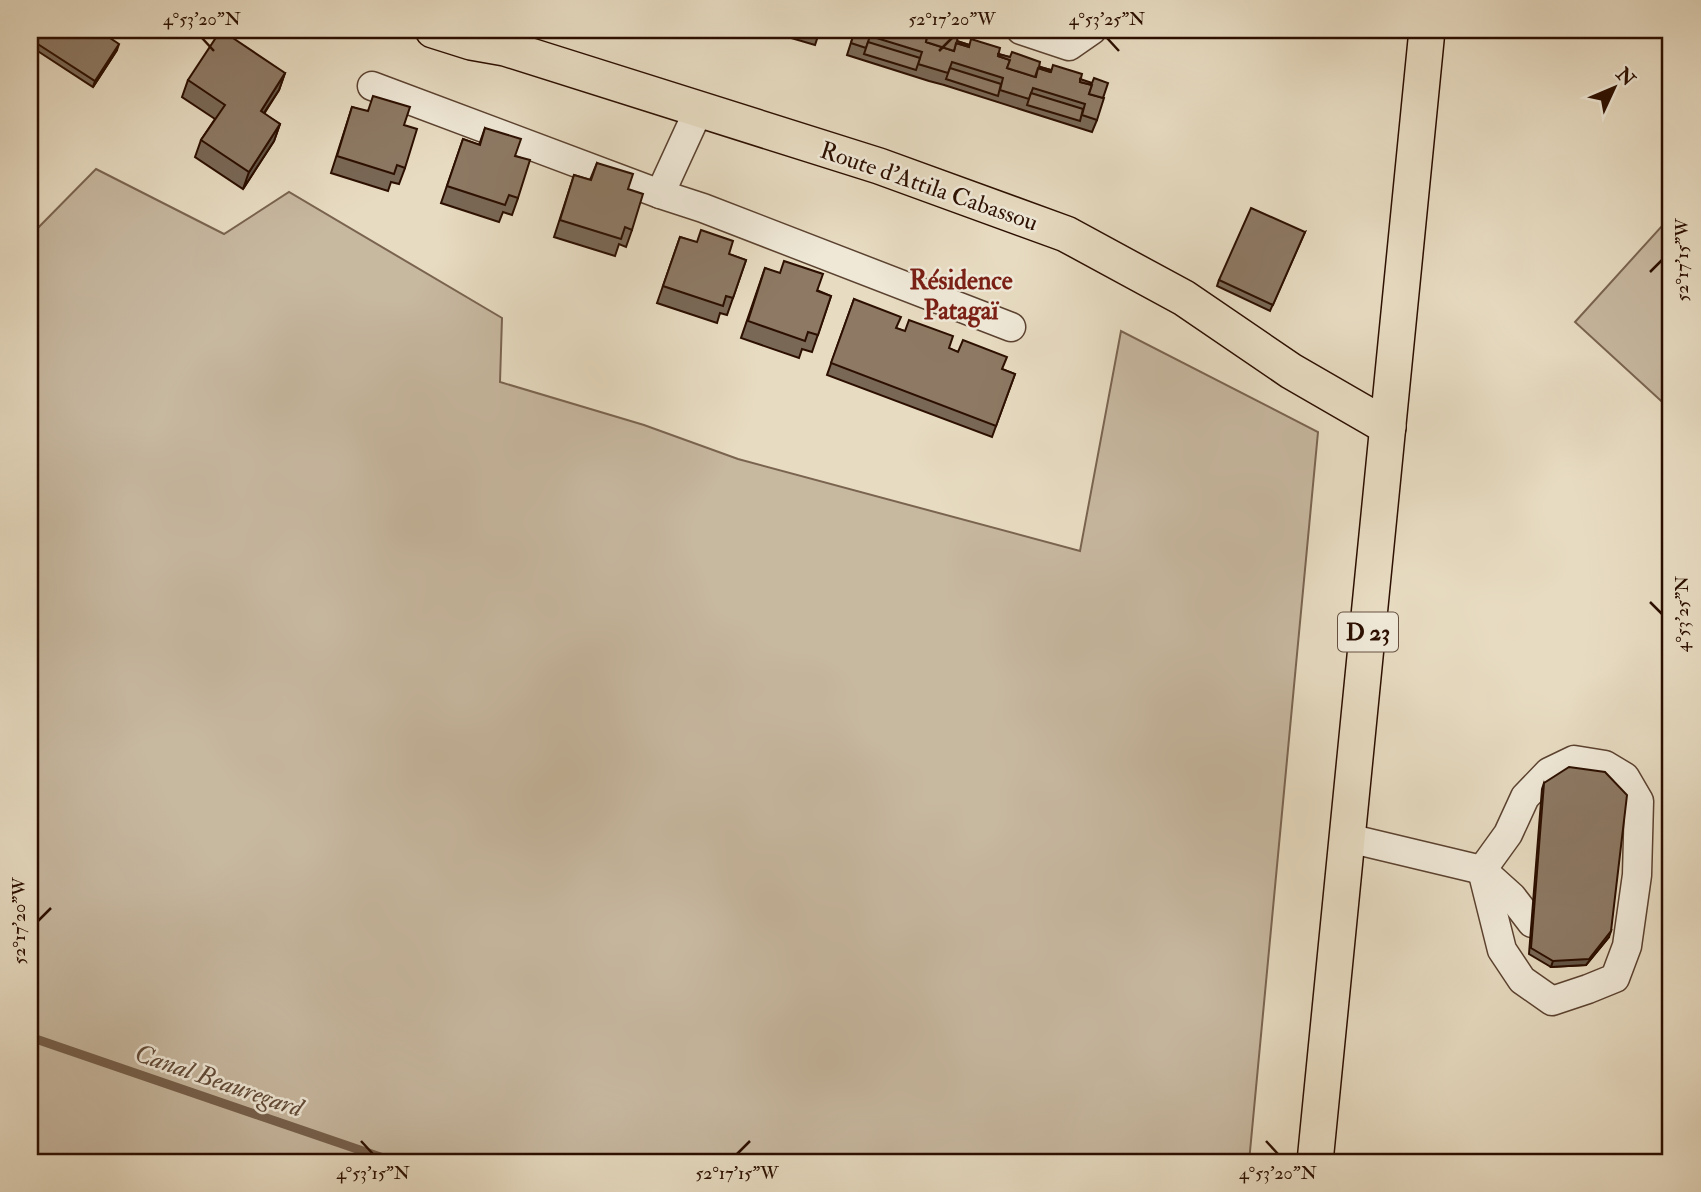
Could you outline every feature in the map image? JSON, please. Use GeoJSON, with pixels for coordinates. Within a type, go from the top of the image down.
{"type":"FeatureCollection","features":[{"type":"Feature","properties":{"kind":"main road","name":"Route d'Attila Cabassou"},"geometry":{"type":"LineString","coordinates":[[433,30],[471,42],[511,39],[699,109],[879,166],[1066,234],[1184,298],[1291,371],[1388,427]]}},
{"type":"Feature","properties":{"kind":"main road","name":"D 23"},"geometry":{"type":"LineString","coordinates":[[1315,1162],[1427,30]]}},
{"type":"Feature","properties":{"kind":"street"},"geometry":{"type":"LineString","coordinates":[[1021,30],[1069,46],[1092,30]]}},
{"type":"Feature","properties":{"kind":"street"},"geometry":{"type":"LineString","coordinates":[[372,86],[660,194],[716,212],[1011,327]]}},
{"type":"Feature","properties":{"kind":"street"},"geometry":{"type":"LineString","coordinates":[[660,194],[699,109]]}},
{"type":"Feature","properties":{"kind":"street"},"geometry":{"type":"LineString","coordinates":[[1574,760],[1605,765],[1625,778],[1639,801],[1637,875],[1627,946],[1615,978],[1552,1001],[1522,980],[1502,950],[1482,870],[1508,834],[1525,796],[1549,772],[1574,760]]}},
{"type":"Feature","properties":{"kind":"street"},"geometry":{"type":"LineString","coordinates":[[1508,834],[1541,804]]}},
{"type":"Feature","properties":{"kind":"street"},"geometry":{"type":"LineString","coordinates":[[1348,838],[1482,870],[1512,897],[1532,923]]}},
{"type":"Feature","properties":{"kind":"shaded area"},"geometry":{"type":"Polygon","coordinates":[[[96,169],[224,234],[289,192],[502,318],[500,382],[644,425],[738,459],[1080,551],[1121,331],[1318,432],[1249,1162],[30,1162],[30,236],[96,169]]]}},
{"type":"Feature","properties":{"kind":"shaded area"},"geometry":{"type":"Polygon","coordinates":[[[1671,216],[1671,410],[1575,322],[1671,216]]]}},
{"type":"Feature","properties":{"kind":"building"},"geometry":{"type":"Polygon","coordinates":[[[30,30],[111,30],[107,36],[119,44],[95,81],[30,39],[30,30]]]}},
{"type":"Feature","properties":{"kind":"building"},"geometry":{"type":"Polygon","coordinates":[[[221,30],[285,73],[261,111],[280,124],[249,172],[201,140],[225,105],[188,80],[221,30]]]}},
{"type":"Feature","properties":{"kind":"building"},"geometry":{"type":"Polygon","coordinates":[[[786,30],[803,30],[802,35],[786,30]]]}},
{"type":"Feature","properties":{"kind":"building"},"geometry":{"type":"Polygon","coordinates":[[[855,30],[916,30],[928,34],[926,42],[954,51],[956,43],[969,47],[971,39],[1000,48],[998,56],[1010,60],[1007,68],[1036,77],[1038,68],[1051,72],[1053,65],[1082,74],[1080,82],[1092,85],[1089,94],[1104,98],[1097,120],[1082,115],[1085,104],[1033,88],[1029,99],[1000,90],[1003,78],[952,62],[948,73],[918,64],[922,52],[870,36],[866,48],[851,43],[855,30]]]}},
{"type":"Feature","properties":{"kind":"building"},"geometry":{"type":"Polygon","coordinates":[[[916,30],[939,30],[958,36],[957,41],[969,47],[956,43],[954,51],[926,42],[928,34],[916,30]]]}},
{"type":"Feature","properties":{"kind":"building"},"geometry":{"type":"Polygon","coordinates":[[[868,42],[920,58],[916,70],[864,54],[868,42]]]}},
{"type":"Feature","properties":{"kind":"building"},"geometry":{"type":"Polygon","coordinates":[[[1012,52],[1040,62],[1039,67],[1051,70],[1050,72],[1038,68],[1035,77],[1007,68],[1010,60],[998,54],[1010,57],[1012,52]]]}},
{"type":"Feature","properties":{"kind":"building"},"geometry":{"type":"Polygon","coordinates":[[[950,68],[1001,84],[998,96],[946,79],[950,68]]]}},
{"type":"Feature","properties":{"kind":"building"},"geometry":{"type":"Polygon","coordinates":[[[1094,78],[1108,83],[1103,98],[1089,94],[1092,85],[1080,82],[1080,79],[1092,83],[1094,78]]]}},
{"type":"Feature","properties":{"kind":"building"},"geometry":{"type":"Polygon","coordinates":[[[1031,93],[1083,109],[1080,121],[1027,105],[1031,93]]]}},
{"type":"Feature","properties":{"kind":"building"},"geometry":{"type":"Polygon","coordinates":[[[373,96],[410,107],[404,125],[417,129],[405,168],[397,165],[394,174],[337,156],[352,107],[368,111],[373,96]]]}},
{"type":"Feature","properties":{"kind":"building"},"geometry":{"type":"Polygon","coordinates":[[[485,128],[521,139],[515,156],[530,160],[518,198],[509,195],[505,205],[447,186],[463,139],[480,145],[485,128]]]}},
{"type":"Feature","properties":{"kind":"building"},"geometry":{"type":"Polygon","coordinates":[[[597,163],[633,174],[628,189],[643,194],[632,230],[625,227],[621,239],[560,220],[574,175],[591,180],[597,163]]]}},
{"type":"Feature","properties":{"kind":"building"},"geometry":{"type":"Polygon","coordinates":[[[1251,208],[1305,232],[1273,305],[1219,280],[1251,208]]]}},
{"type":"Feature","properties":{"kind":"building"},"geometry":{"type":"Polygon","coordinates":[[[701,230],[733,241],[729,254],[746,260],[733,298],[726,296],[723,306],[663,286],[680,237],[697,242],[701,230]]]}},
{"type":"Feature","properties":{"kind":"building"},"geometry":{"type":"Polygon","coordinates":[[[784,261],[823,274],[817,291],[831,296],[818,335],[808,332],[805,341],[748,321],[765,268],[780,273],[784,261]]]}},
{"type":"Feature","properties":{"kind":"building"},"geometry":{"type":"Polygon","coordinates":[[[854,299],[901,317],[896,328],[905,331],[909,320],[953,336],[949,348],[958,352],[963,340],[1007,357],[1002,369],[1015,374],[996,426],[831,363],[854,299]]]}},
{"type":"Feature","properties":{"kind":"building"},"geometry":{"type":"Polygon","coordinates":[[[1569,767],[1605,772],[1627,795],[1611,931],[1589,959],[1553,961],[1531,948],[1544,783],[1569,767]]]}},
{"type":"Feature","properties":{"kind":"waterway","name":"Canal Beauregard"},"geometry":{"type":"LineString","coordinates":[[30,1037],[395,1162]]}},
{"type":"Feature","properties":{"kind":"district","name":"Résidence Patagaï"},"geometry":{"type":"Point","coordinates":[961,295]}}]}
